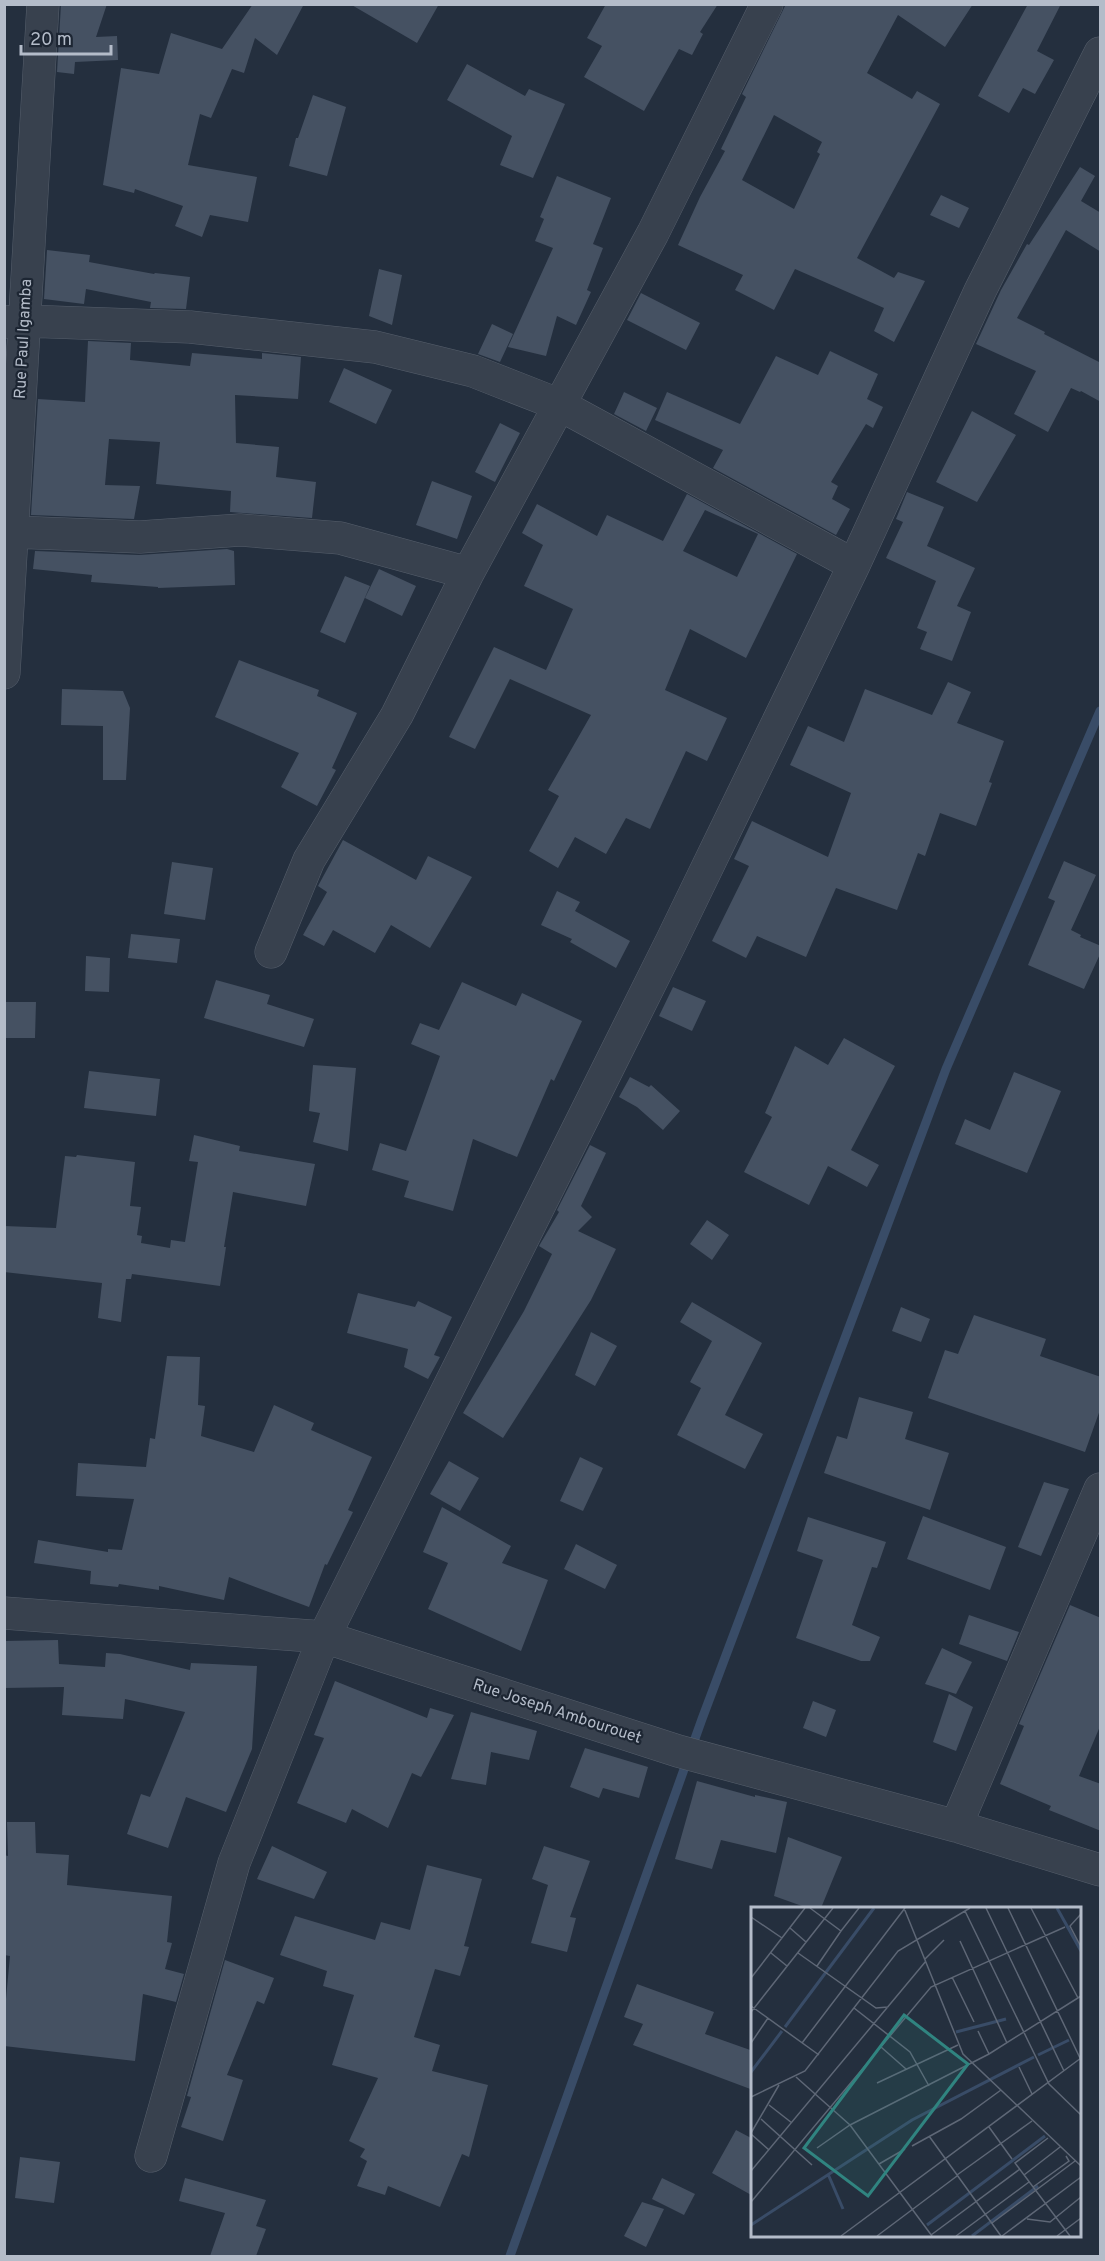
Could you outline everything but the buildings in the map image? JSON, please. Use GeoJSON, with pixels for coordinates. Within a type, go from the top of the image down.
{"type":"FeatureCollection","features":[{"type":"Feature","properties":{"kind":"street","name":"Rue Paul Igamba"},"geometry":{"type":"LineString","coordinates":[[4,673],[13,532],[15,322],[43,4]]}},
{"type":"Feature","properties":{"kind":"street"},"geometry":{"type":"LineString","coordinates":[[271,952],[309,860],[397,715],[468,573],[653,233],[767,4]]}},
{"type":"Feature","properties":{"kind":"street"},"geometry":{"type":"LineString","coordinates":[[151,2156],[234,1863],[324,1637],[665,952],[854,565],[980,291],[1101,54]]}},
{"type":"Feature","properties":{"kind":"street"},"geometry":{"type":"LineString","coordinates":[[15,322],[190,327],[375,347],[473,371],[560,405],[854,565]]}},
{"type":"Feature","properties":{"kind":"street"},"geometry":{"type":"LineString","coordinates":[[13,532],[140,537],[240,530],[340,538],[468,573]]}},
{"type":"Feature","properties":{"kind":"street"},"geometry":{"type":"LineString","coordinates":[[956,1826],[1101,1489]]}},
{"type":"Feature","properties":{"kind":"street","name":"Rue Joseph Ambourouet"},"geometry":{"type":"LineString","coordinates":[[4,1613],[324,1637],[678,1751],[956,1826],[1101,1870]]}},
{"type":"Feature","properties":{"kind":"waterway"},"geometry":{"type":"LineString","coordinates":[[510,2256],[702,1719],[946,1069],[1100,711]]}}]}
